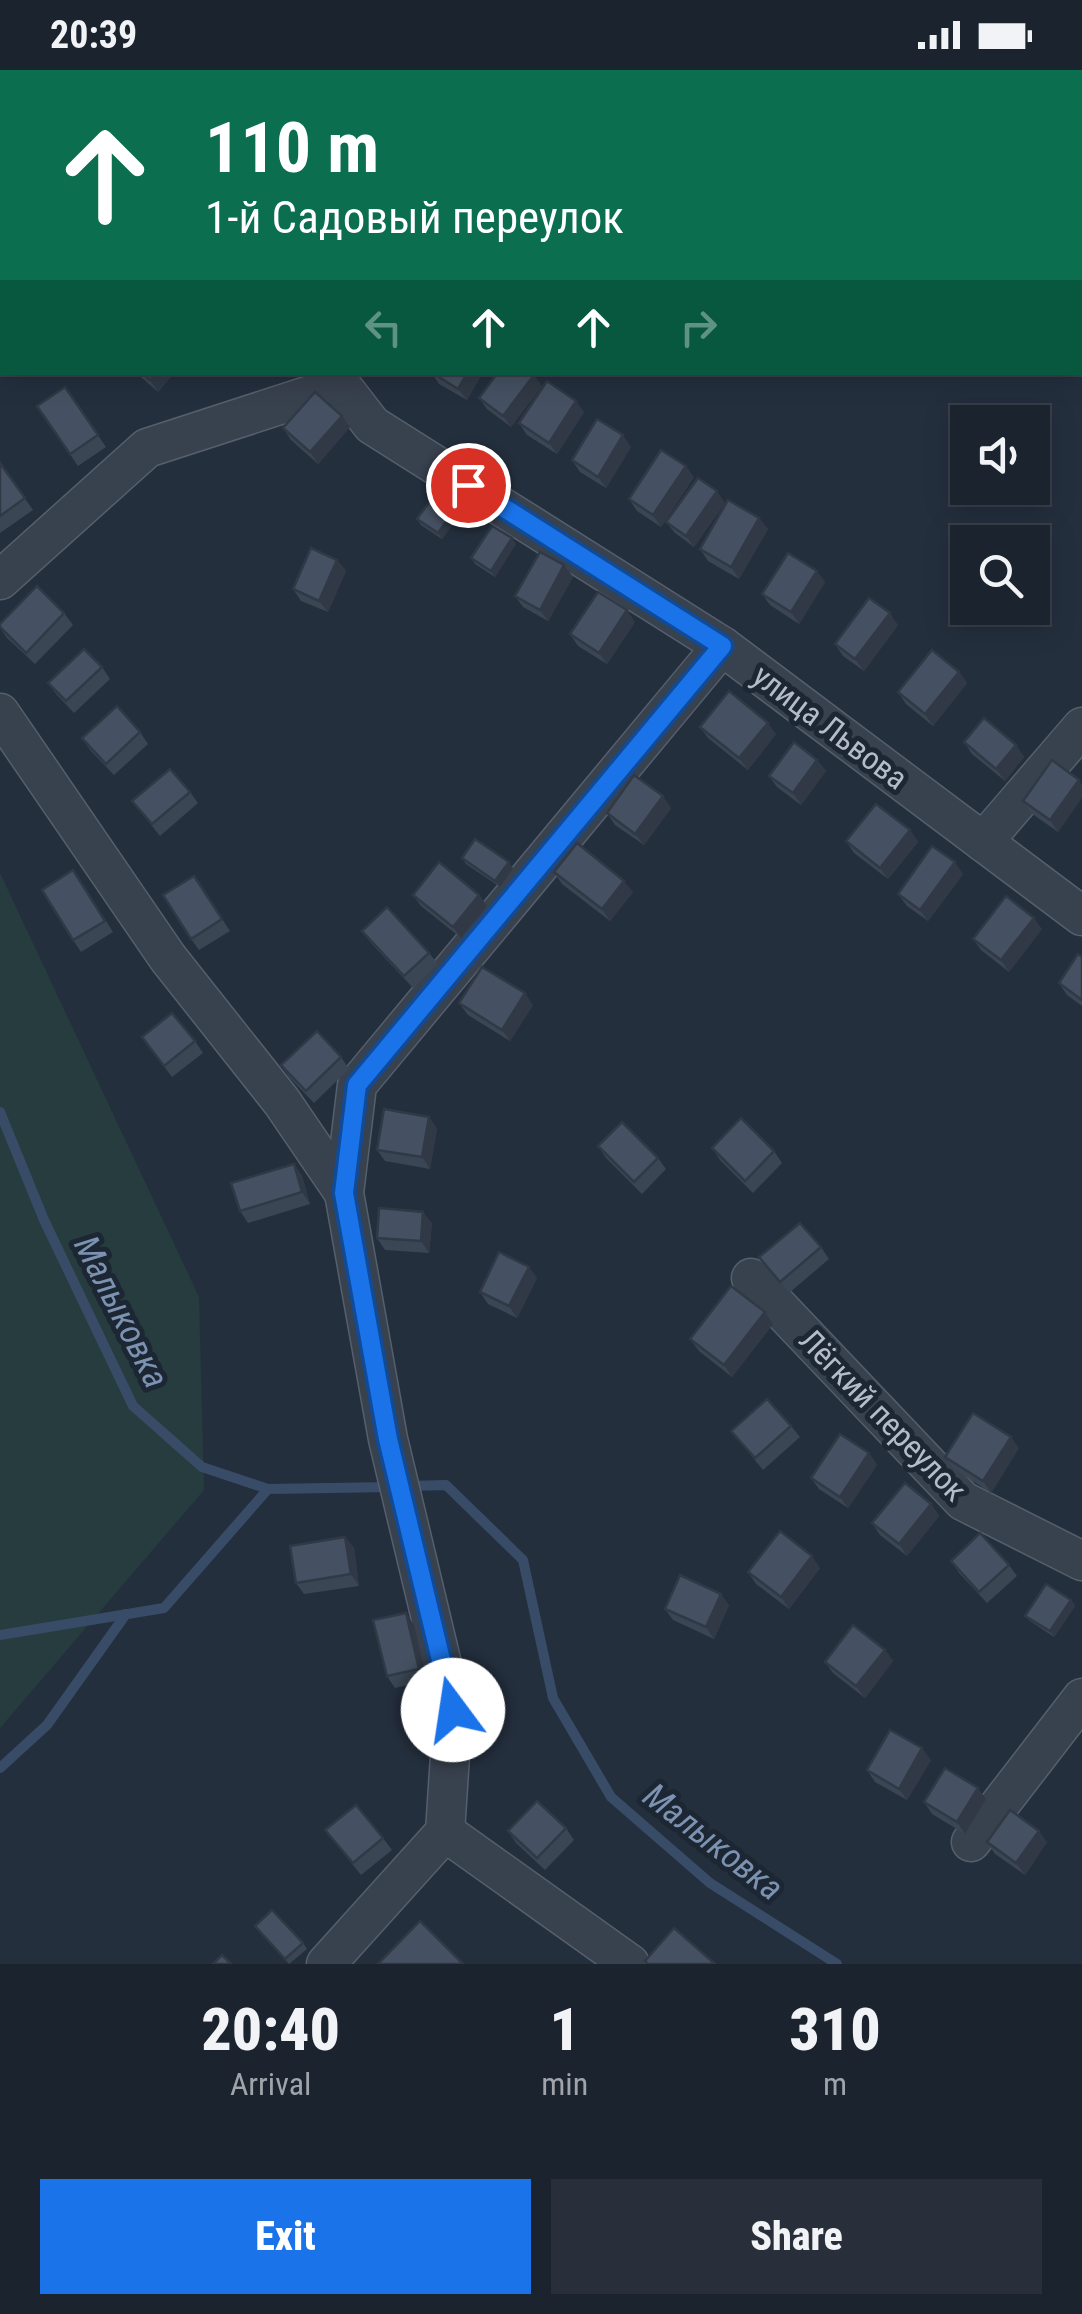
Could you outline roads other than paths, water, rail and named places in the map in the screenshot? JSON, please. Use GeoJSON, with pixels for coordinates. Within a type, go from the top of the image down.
{"type":"FeatureCollection","features":[{"type":"Feature","properties":{"kind":"street"},"geometry":{"type":"LineString","coordinates":[[0,580],[146,448],[336,379]]}},
{"type":"Feature","properties":{"kind":"street","name":"улица Львова"},"geometry":{"type":"LineString","coordinates":[[336,379],[372,425],[722,646],[1082,916]]}},
{"type":"Feature","properties":{"kind":"street"},"geometry":{"type":"LineString","coordinates":[[326,1964],[445,1832],[453,1710],[388,1439],[344,1193],[357,1085],[722,646]]}},
{"type":"Feature","properties":{"kind":"street"},"geometry":{"type":"LineString","coordinates":[[0,713],[168,958],[282,1102],[344,1193]]}},
{"type":"Feature","properties":{"kind":"street"},"geometry":{"type":"LineString","coordinates":[[983,842],[1082,726]]}},
{"type":"Feature","properties":{"kind":"street","name":"Лёгкий переулок"},"geometry":{"type":"LineString","coordinates":[[751,1278],[963,1502],[1082,1560]]}},
{"type":"Feature","properties":{"kind":"street"},"geometry":{"type":"LineString","coordinates":[[970,1842],[1082,1698]]}},
{"type":"Feature","properties":{"kind":"street"},"geometry":{"type":"LineString","coordinates":[[445,1832],[630,1964]]}},
{"type":"Feature","properties":{"kind":"waterway","name":"Малыковка"},"geometry":{"type":"LineString","coordinates":[[0,1112],[44,1220],[133,1406],[202,1467],[268,1489],[392,1487]]}},
{"type":"Feature","properties":{"kind":"waterway","name":"Малыковка"},"geometry":{"type":"LineString","coordinates":[[409,1486],[446,1485],[523,1560],[553,1698],[611,1797],[710,1883],[837,1964]]}},
{"type":"Feature","properties":{"kind":"waterway"},"geometry":{"type":"LineString","coordinates":[[0,1635],[164,1608],[268,1489]]}},
{"type":"Feature","properties":{"kind":"waterway"},"geometry":{"type":"LineString","coordinates":[[0,1768],[47,1725],[126,1614]]}}]}
